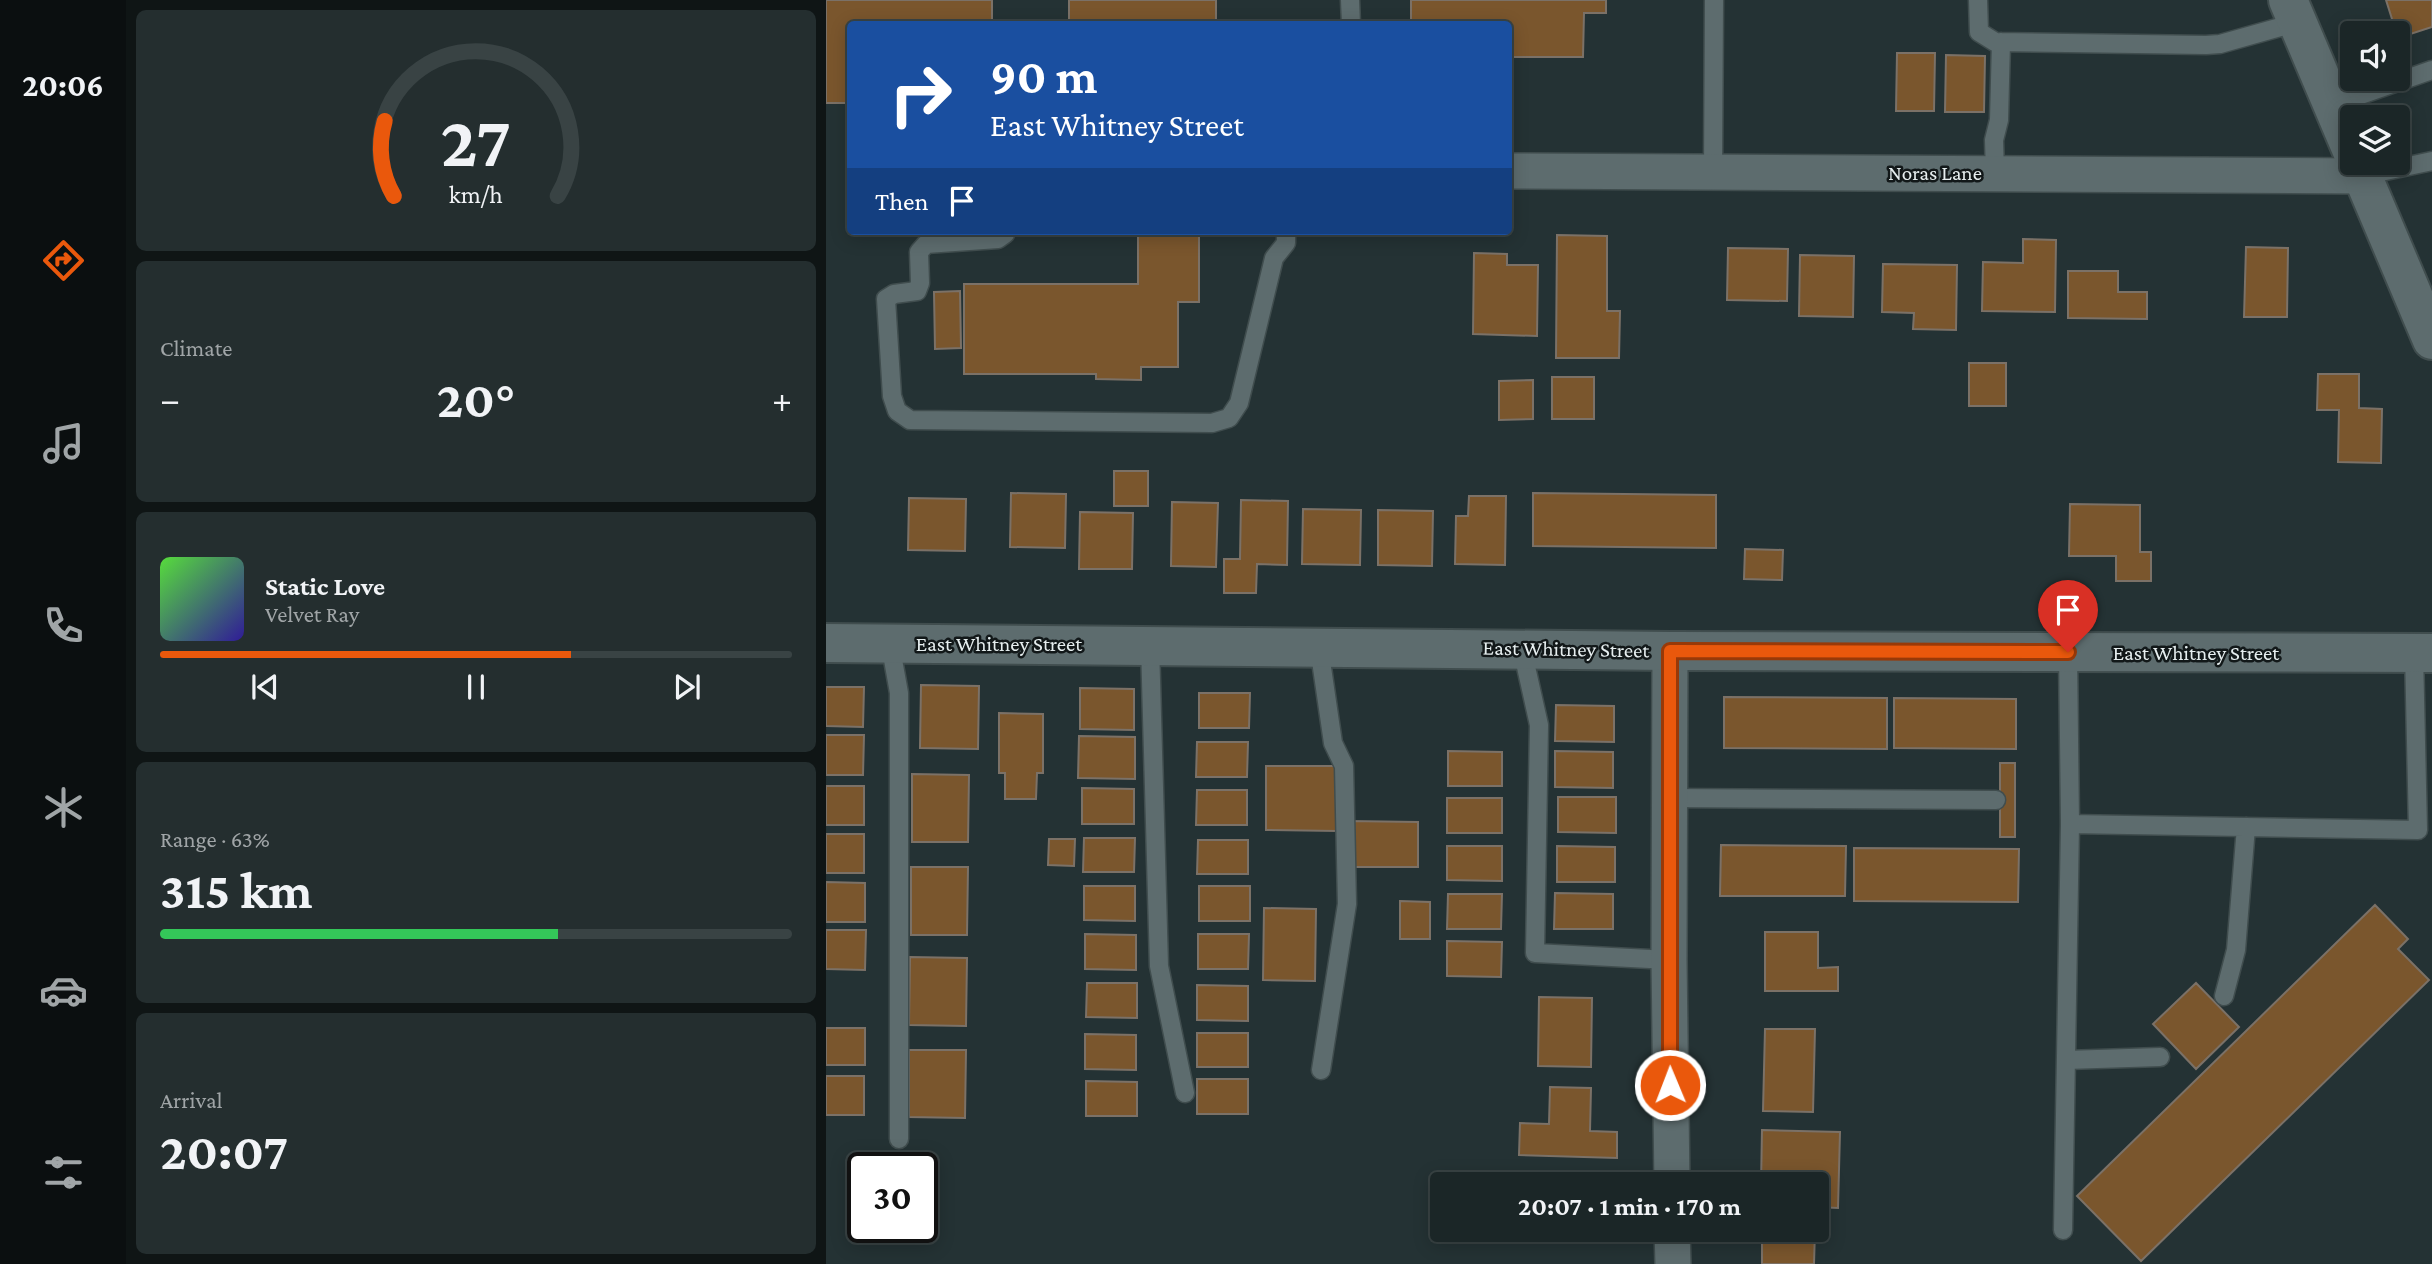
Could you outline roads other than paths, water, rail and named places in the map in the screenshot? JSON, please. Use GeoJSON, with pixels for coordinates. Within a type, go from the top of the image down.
{"type":"FeatureCollection","features":[{"type":"Feature","properties":{"kind":"street"},"geometry":{"type":"LineString","coordinates":[[2293,11],[2340,122]]}},
{"type":"Feature","properties":{"kind":"street","name":"Noras Lane"},"geometry":{"type":"LineString","coordinates":[[1512,171],[1995,173],[2340,163]]}},
{"type":"Feature","properties":{"kind":"street"},"geometry":{"type":"LineString","coordinates":[[2362,175],[2432,340]]}},
{"type":"Feature","properties":{"kind":"street","name":"East Whitney Street"},"geometry":{"type":"LineString","coordinates":[[826,643],[1670,651],[2423,653]]}},
{"type":"Feature","properties":{"kind":"street"},"geometry":{"type":"LineString","coordinates":[[1670,651],[1672,1172]]}},
{"type":"Feature","properties":{"kind":"street"},"geometry":{"type":"LineString","coordinates":[[1672,1242],[1672,1264]]}},
{"type":"Feature","properties":{"kind":"lane"},"geometry":{"type":"LineString","coordinates":[[1350,0],[1351,21]]}},
{"type":"Feature","properties":{"kind":"lane"},"geometry":{"type":"LineString","coordinates":[[1713,172],[1714,0]]}},
{"type":"Feature","properties":{"kind":"lane"},"geometry":{"type":"LineString","coordinates":[[1978,0],[1979,32],[1989,40],[2001,42],[2206,46],[2220,44],[2293,11]]}},
{"type":"Feature","properties":{"kind":"lane"},"geometry":{"type":"LineString","coordinates":[[1995,173],[1994,140],[1999,120],[2001,42]]}},
{"type":"Feature","properties":{"kind":"lane"},"geometry":{"type":"LineString","coordinates":[[2333,105],[2432,70]]}},
{"type":"Feature","properties":{"kind":"lane"},"geometry":{"type":"LineString","coordinates":[[2410,162],[2432,161]]}},
{"type":"Feature","properties":{"kind":"lane"},"geometry":{"type":"LineString","coordinates":[[1004,235],[998,239],[926,244],[919,252],[920,283],[917,291],[894,294],[886,299],[892,396],[897,411],[910,420],[1212,422],[1229,418],[1239,403],[1274,258],[1286,243],[1286,235]]}},
{"type":"Feature","properties":{"kind":"lane"},"geometry":{"type":"LineString","coordinates":[[890,643],[899,693],[899,1139]]}},
{"type":"Feature","properties":{"kind":"lane"},"geometry":{"type":"LineString","coordinates":[[1150,645],[1159,967],[1185,1093]]}},
{"type":"Feature","properties":{"kind":"lane"},"geometry":{"type":"LineString","coordinates":[[1319,647],[1333,743],[1344,766],[1347,904],[1321,1070]]}},
{"type":"Feature","properties":{"kind":"lane"},"geometry":{"type":"LineString","coordinates":[[1522,649],[1539,725],[1535,953],[1669,960]]}},
{"type":"Feature","properties":{"kind":"lane"},"geometry":{"type":"LineString","coordinates":[[2063,1230],[2070,824],[2068,652]]}},
{"type":"Feature","properties":{"kind":"lane"},"geometry":{"type":"LineString","coordinates":[[2070,824],[2418,830],[2423,653]]}},
{"type":"Feature","properties":{"kind":"lane"},"geometry":{"type":"LineString","coordinates":[[1669,798],[1996,800]]}},
{"type":"Feature","properties":{"kind":"lane"},"geometry":{"type":"LineString","coordinates":[[2224,996],[2236,950],[2246,827]]}},
{"type":"Feature","properties":{"kind":"lane"},"geometry":{"type":"LineString","coordinates":[[2066,1060],[2160,1057]]}}]}
